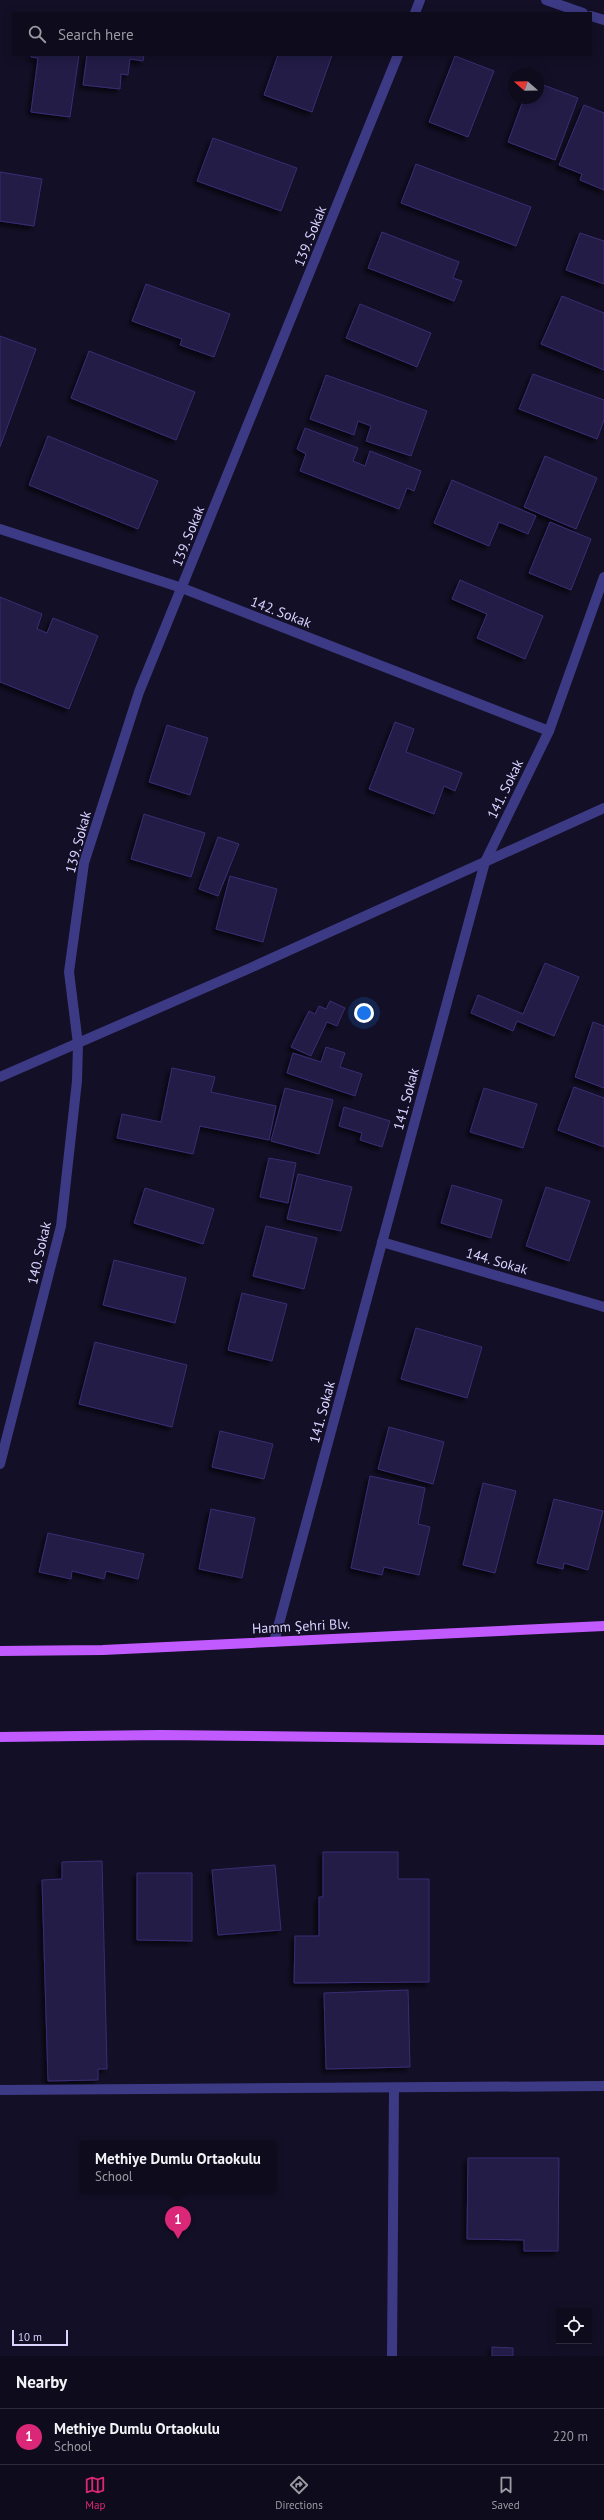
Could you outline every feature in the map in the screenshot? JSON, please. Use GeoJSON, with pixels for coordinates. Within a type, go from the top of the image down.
{"type":"FeatureCollection","features":[{"type":"Feature","properties":{"kind":"main road","name":"Hamm Şehri Blv."},"geometry":{"type":"LineString","coordinates":[[0,1651],[102,1650],[604,1626]]}},
{"type":"Feature","properties":{"kind":"main road"},"geometry":{"type":"LineString","coordinates":[[0,1737],[161,1735],[604,1740]]}},
{"type":"Feature","properties":{"kind":"street"},"geometry":{"type":"LineString","coordinates":[[415,12],[420,0]]}},
{"type":"Feature","properties":{"kind":"street"},"geometry":{"type":"LineString","coordinates":[[546,0],[580,12]]}},
{"type":"Feature","properties":{"kind":"street"},"geometry":{"type":"LineString","coordinates":[[592,16],[604,20]]}},
{"type":"Feature","properties":{"kind":"street","name":"139. Sokak"},"geometry":{"type":"LineString","coordinates":[[78,1044],[70,972],[84,863],[139,692],[398,56]]}},
{"type":"Feature","properties":{"kind":"street","name":"142. Sokak"},"geometry":{"type":"LineString","coordinates":[[0,529],[182,588],[549,731]]}},
{"type":"Feature","properties":{"kind":"street","name":"141. Sokak"},"geometry":{"type":"LineString","coordinates":[[274,1642],[485,862],[549,731],[604,577]]}},
{"type":"Feature","properties":{"kind":"street"},"geometry":{"type":"LineString","coordinates":[[0,1077],[78,1044],[604,808]]}},
{"type":"Feature","properties":{"kind":"street","name":"140. Sokak"},"geometry":{"type":"LineString","coordinates":[[0,1464],[61,1226],[77,1081],[78,1044]]}},
{"type":"Feature","properties":{"kind":"street","name":"144. Sokak"},"geometry":{"type":"LineString","coordinates":[[382,1242],[604,1308]]}},
{"type":"Feature","properties":{"kind":"street"},"geometry":{"type":"LineString","coordinates":[[0,2090],[604,2086]]}},
{"type":"Feature","properties":{"kind":"street"},"geometry":{"type":"LineString","coordinates":[[392,2356],[394,2088]]}},
{"type":"Feature","properties":{"kind":"building"},"geometry":{"type":"Polygon","coordinates":[[[79,56],[70,117],[31,112],[38,58],[31,57],[79,56]]]}},
{"type":"Feature","properties":{"kind":"building"},"geometry":{"type":"Polygon","coordinates":[[[87,56],[144,56],[143,61],[130,59],[128,75],[121,74],[120,89],[83,85],[87,56]]]}},
{"type":"Feature","properties":{"kind":"building"},"geometry":{"type":"Polygon","coordinates":[[[278,56],[332,56],[312,112],[264,95],[278,56]]]}},
{"type":"Feature","properties":{"kind":"building"},"geometry":{"type":"Polygon","coordinates":[[[455,56],[494,71],[468,137],[429,122],[455,56]]]}},
{"type":"Feature","properties":{"kind":"building"},"geometry":{"type":"Polygon","coordinates":[[[544,85],[578,98],[555,160],[508,142],[522,104],[544,104],[544,85]]]}},
{"type":"Feature","properties":{"kind":"building"},"geometry":{"type":"Polygon","coordinates":[[[584,105],[604,113],[604,190],[580,180],[582,174],[559,165],[584,105]]]}},
{"type":"Feature","properties":{"kind":"building"},"geometry":{"type":"Polygon","coordinates":[[[213,138],[297,168],[281,211],[197,181],[213,138]]]}},
{"type":"Feature","properties":{"kind":"building"},"geometry":{"type":"Polygon","coordinates":[[[416,164],[531,207],[516,246],[401,203],[416,164]]]}},
{"type":"Feature","properties":{"kind":"building"},"geometry":{"type":"Polygon","coordinates":[[[0,172],[42,179],[34,226],[0,221],[0,172]]]}},
{"type":"Feature","properties":{"kind":"building"},"geometry":{"type":"Polygon","coordinates":[[[382,232],[459,262],[453,278],[462,281],[454,301],[368,268],[382,232]]]}},
{"type":"Feature","properties":{"kind":"building"},"geometry":{"type":"Polygon","coordinates":[[[580,233],[604,241],[604,284],[566,270],[580,233]]]}},
{"type":"Feature","properties":{"kind":"building"},"geometry":{"type":"Polygon","coordinates":[[[146,284],[230,314],[214,357],[180,345],[182,339],[132,321],[146,284]]]}},
{"type":"Feature","properties":{"kind":"building"},"geometry":{"type":"Polygon","coordinates":[[[562,296],[604,313],[604,370],[541,344],[562,296]]]}},
{"type":"Feature","properties":{"kind":"building"},"geometry":{"type":"Polygon","coordinates":[[[360,304],[431,333],[417,367],[346,338],[360,304]]]}},
{"type":"Feature","properties":{"kind":"building"},"geometry":{"type":"Polygon","coordinates":[[[0,336],[36,349],[0,447],[0,336]]]}},
{"type":"Feature","properties":{"kind":"building"},"geometry":{"type":"Polygon","coordinates":[[[89,351],[195,392],[176,440],[71,398],[89,351]]]}},
{"type":"Feature","properties":{"kind":"building"},"geometry":{"type":"Polygon","coordinates":[[[533,374],[604,400],[604,420],[597,439],[519,409],[533,374]]]}},
{"type":"Feature","properties":{"kind":"building"},"geometry":{"type":"Polygon","coordinates":[[[326,375],[427,411],[411,456],[366,441],[371,426],[358,421],[354,435],[310,419],[326,375]]]}},
{"type":"Feature","properties":{"kind":"building"},"geometry":{"type":"Polygon","coordinates":[[[305,428],[358,448],[353,461],[365,466],[370,451],[421,471],[414,491],[407,488],[399,509],[300,471],[306,454],[297,449],[305,428]]]}},
{"type":"Feature","properties":{"kind":"building"},"geometry":{"type":"Polygon","coordinates":[[[48,436],[158,481],[138,529],[29,485],[48,436]]]}},
{"type":"Feature","properties":{"kind":"building"},"geometry":{"type":"Polygon","coordinates":[[[545,456],[597,478],[576,529],[524,507],[545,456]]]}},
{"type":"Feature","properties":{"kind":"building"},"geometry":{"type":"Polygon","coordinates":[[[452,480],[536,516],[528,534],[499,522],[489,546],[434,523],[452,480]]]}},
{"type":"Feature","properties":{"kind":"building"},"geometry":{"type":"Polygon","coordinates":[[[550,522],[591,539],[571,590],[529,573],[550,522]]]}},
{"type":"Feature","properties":{"kind":"building"},"geometry":{"type":"Polygon","coordinates":[[[460,580],[543,616],[525,659],[477,638],[487,614],[452,599],[460,580]]]}},
{"type":"Feature","properties":{"kind":"building"},"geometry":{"type":"Polygon","coordinates":[[[0,597],[42,614],[37,629],[47,633],[53,618],[98,636],[69,709],[0,682],[0,597]]]}},
{"type":"Feature","properties":{"kind":"building"},"geometry":{"type":"Polygon","coordinates":[[[395,722],[414,729],[406,752],[462,773],[455,791],[444,786],[434,814],[369,789],[395,722]]]}},
{"type":"Feature","properties":{"kind":"building"},"geometry":{"type":"Polygon","coordinates":[[[167,725],[208,738],[190,795],[149,782],[167,725]]]}},
{"type":"Feature","properties":{"kind":"building"},"geometry":{"type":"Polygon","coordinates":[[[144,814],[205,833],[191,877],[131,859],[144,814]]]}},
{"type":"Feature","properties":{"kind":"building"},"geometry":{"type":"Polygon","coordinates":[[[218,837],[239,844],[218,896],[199,889],[218,837]]]}},
{"type":"Feature","properties":{"kind":"building"},"geometry":{"type":"Polygon","coordinates":[[[230,876],[277,889],[263,942],[216,929],[230,876]]]}},
{"type":"Feature","properties":{"kind":"building"},"geometry":{"type":"Polygon","coordinates":[[[545,963],[579,977],[554,1036],[517,1021],[513,1031],[471,1013],[478,995],[523,1014],[545,963]]]}},
{"type":"Feature","properties":{"kind":"building"},"geometry":{"type":"Polygon","coordinates":[[[330,1001],[345,1008],[337,1026],[327,1022],[311,1056],[291,1047],[309,1011],[315,1014],[319,1006],[326,1009],[330,1001]]]}},
{"type":"Feature","properties":{"kind":"building"},"geometry":{"type":"Polygon","coordinates":[[[593,1022],[604,1026],[604,1088],[575,1077],[593,1022]]]}},
{"type":"Feature","properties":{"kind":"building"},"geometry":{"type":"Polygon","coordinates":[[[326,1047],[345,1053],[340,1067],[362,1074],[355,1096],[287,1073],[293,1053],[321,1062],[326,1047]]]}},
{"type":"Feature","properties":{"kind":"building"},"geometry":{"type":"Polygon","coordinates":[[[172,1068],[215,1077],[211,1092],[276,1106],[269,1140],[200,1126],[193,1154],[117,1138],[122,1114],[161,1122],[172,1068]]]}},
{"type":"Feature","properties":{"kind":"building"},"geometry":{"type":"Polygon","coordinates":[[[574,1087],[604,1098],[604,1147],[558,1130],[574,1087]]]}},
{"type":"Feature","properties":{"kind":"building"},"geometry":{"type":"Polygon","coordinates":[[[285,1088],[333,1100],[319,1154],[271,1141],[285,1088]]]}},
{"type":"Feature","properties":{"kind":"building"},"geometry":{"type":"Polygon","coordinates":[[[484,1088],[537,1104],[523,1148],[470,1132],[484,1088]]]}},
{"type":"Feature","properties":{"kind":"building"},"geometry":{"type":"Polygon","coordinates":[[[344,1107],[390,1121],[382,1147],[360,1140],[362,1133],[339,1126],[344,1107]]]}},
{"type":"Feature","properties":{"kind":"building"},"geometry":{"type":"Polygon","coordinates":[[[269,1158],[296,1163],[288,1203],[260,1197],[269,1158]]]}},
{"type":"Feature","properties":{"kind":"building"},"geometry":{"type":"Polygon","coordinates":[[[298,1174],[352,1187],[341,1231],[287,1219],[298,1174]]]}},
{"type":"Feature","properties":{"kind":"building"},"geometry":{"type":"Polygon","coordinates":[[[452,1185],[502,1200],[491,1238],[441,1223],[452,1185]]]}},
{"type":"Feature","properties":{"kind":"building"},"geometry":{"type":"Polygon","coordinates":[[[546,1187],[590,1201],[569,1261],[526,1246],[546,1187]]]}},
{"type":"Feature","properties":{"kind":"building"},"geometry":{"type":"Polygon","coordinates":[[[145,1188],[214,1209],[203,1244],[134,1223],[145,1188]]]}},
{"type":"Feature","properties":{"kind":"building"},"geometry":{"type":"Polygon","coordinates":[[[266,1226],[317,1238],[304,1289],[253,1276],[266,1226]]]}},
{"type":"Feature","properties":{"kind":"building"},"geometry":{"type":"Polygon","coordinates":[[[114,1260],[186,1278],[175,1323],[103,1305],[114,1260]]]}},
{"type":"Feature","properties":{"kind":"building"},"geometry":{"type":"Polygon","coordinates":[[[242,1293],[287,1304],[272,1361],[228,1350],[242,1293]]]}},
{"type":"Feature","properties":{"kind":"building"},"geometry":{"type":"Polygon","coordinates":[[[416,1328],[482,1347],[467,1398],[401,1379],[416,1328]]]}},
{"type":"Feature","properties":{"kind":"building"},"geometry":{"type":"Polygon","coordinates":[[[95,1342],[187,1365],[172,1427],[79,1404],[95,1342]]]}},
{"type":"Feature","properties":{"kind":"building"},"geometry":{"type":"Polygon","coordinates":[[[389,1427],[444,1442],[433,1484],[378,1469],[389,1427]]]}},
{"type":"Feature","properties":{"kind":"building"},"geometry":{"type":"Polygon","coordinates":[[[220,1431],[273,1444],[264,1479],[212,1467],[220,1431]]]}},
{"type":"Feature","properties":{"kind":"building"},"geometry":{"type":"Polygon","coordinates":[[[370,1476],[425,1488],[418,1524],[430,1527],[419,1575],[384,1567],[382,1575],[351,1568],[370,1476]]]}},
{"type":"Feature","properties":{"kind":"building"},"geometry":{"type":"Polygon","coordinates":[[[483,1483],[516,1491],[495,1573],[463,1565],[483,1483]]]}},
{"type":"Feature","properties":{"kind":"building"},"geometry":{"type":"Polygon","coordinates":[[[554,1499],[603,1511],[588,1570],[564,1563],[563,1569],[537,1563],[554,1499]]]}},
{"type":"Feature","properties":{"kind":"building"},"geometry":{"type":"Polygon","coordinates":[[[211,1509],[255,1518],[242,1578],[199,1569],[211,1509]]]}},
{"type":"Feature","properties":{"kind":"building"},"geometry":{"type":"Polygon","coordinates":[[[48,1533],[144,1554],[138,1579],[106,1571],[104,1579],[72,1571],[71,1579],[39,1572],[48,1533]]]}},
{"type":"Feature","properties":{"kind":"building"},"geometry":{"type":"Polygon","coordinates":[[[323,1852],[398,1852],[398,1879],[429,1879],[429,1982],[294,1983],[295,1936],[319,1936],[319,1897],[323,1897],[323,1852]]]}},
{"type":"Feature","properties":{"kind":"building"},"geometry":{"type":"Polygon","coordinates":[[[102,1861],[107,2069],[98,2069],[98,2080],[48,2081],[42,1880],[62,1879],[62,1862],[102,1861]]]}},
{"type":"Feature","properties":{"kind":"building"},"geometry":{"type":"Polygon","coordinates":[[[275,1865],[281,1930],[218,1935],[212,1870],[275,1865]]]}},
{"type":"Feature","properties":{"kind":"building"},"geometry":{"type":"Polygon","coordinates":[[[137,1873],[192,1873],[192,1941],[137,1940],[137,1873]]]}},
{"type":"Feature","properties":{"kind":"building"},"geometry":{"type":"Polygon","coordinates":[[[408,1990],[410,2067],[326,2069],[324,1993],[408,1990]]]}},
{"type":"Feature","properties":{"kind":"building"},"geometry":{"type":"Polygon","coordinates":[[[468,2158],[559,2158],[558,2251],[524,2251],[524,2240],[467,2239],[468,2158]]]}},
{"type":"Feature","properties":{"kind":"building"},"geometry":{"type":"Polygon","coordinates":[[[492,2347],[513,2348],[513,2356],[492,2356],[492,2347]]]}},
{"type":"Feature","properties":{"kind":"place","name":"Methiye Dumlu Ortaokulu"},"geometry":{"type":"Point","coordinates":[178,2239]}}]}
